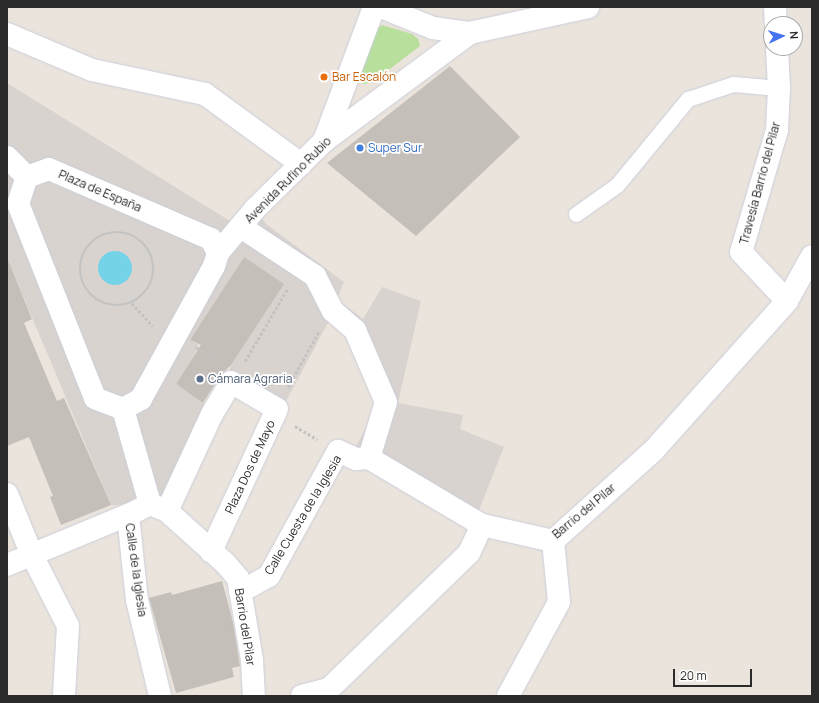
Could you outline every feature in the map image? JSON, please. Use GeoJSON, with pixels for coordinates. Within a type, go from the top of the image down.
{"type":"FeatureCollection","features":[{"type":"Feature","properties":{"kind":"street"},"geometry":{"type":"LineString","coordinates":[[324,141],[374,7]]}},
{"type":"Feature","properties":{"kind":"street","name":"Avenida Rufino Rubio"},"geometry":{"type":"LineString","coordinates":[[382,7],[433,28],[470,33],[588,7]]}},
{"type":"Feature","properties":{"kind":"street","name":"Avenida Rufino Rubio"},"geometry":{"type":"LineString","coordinates":[[218,253],[324,141],[470,33]]}},
{"type":"Feature","properties":{"kind":"street"},"geometry":{"type":"LineString","coordinates":[[7,34],[92,70],[205,94],[301,164]]}},
{"type":"Feature","properties":{"kind":"street","name":"Travesía Barrio del Pilar"},"geometry":{"type":"LineString","coordinates":[[777,56],[779,88],[776,130],[741,252],[787,301]]}},
{"type":"Feature","properties":{"kind":"street"},"geometry":{"type":"LineString","coordinates":[[7,157],[27,177],[18,204],[95,398],[123,409],[159,508]]}},
{"type":"Feature","properties":{"kind":"street","name":"Plaza de España"},"geometry":{"type":"LineString","coordinates":[[27,177],[49,169],[211,239],[218,253]]}},
{"type":"Feature","properties":{"kind":"street"},"geometry":{"type":"LineString","coordinates":[[241,227],[315,276],[332,309],[355,330],[386,402],[369,458]]}},
{"type":"Feature","properties":{"kind":"street"},"geometry":{"type":"LineString","coordinates":[[123,409],[141,399],[214,266],[218,253]]}},
{"type":"Feature","properties":{"kind":"street","name":"Barrio del Pilar"},"geometry":{"type":"LineString","coordinates":[[369,458],[482,526],[553,541],[654,450],[787,301],[812,256]]}},
{"type":"Feature","properties":{"kind":"street","name":"Plaza Dos de Mayo"},"geometry":{"type":"LineString","coordinates":[[159,508],[231,382],[276,409],[211,551]]}},
{"type":"Feature","properties":{"kind":"street","name":"Calle Cuesta de la Iglesia"},"geometry":{"type":"LineString","coordinates":[[240,592],[269,576],[338,451],[356,459],[369,458]]}},
{"type":"Feature","properties":{"kind":"street"},"geometry":{"type":"LineString","coordinates":[[7,494],[32,555],[68,626],[64,696]]}},
{"type":"Feature","properties":{"kind":"street","name":"Barrio del Pilar"},"geometry":{"type":"LineString","coordinates":[[159,508],[211,551],[238,578],[252,660],[254,696]]}},
{"type":"Feature","properties":{"kind":"street","name":"Calle de la Iglesia"},"geometry":{"type":"LineString","coordinates":[[159,508],[128,515],[138,600],[160,696]]}},
{"type":"Feature","properties":{"kind":"street"},"geometry":{"type":"LineString","coordinates":[[7,565],[128,515]]}},
{"type":"Feature","properties":{"kind":"street"},"geometry":{"type":"LineString","coordinates":[[302,696],[330,690],[469,553],[482,526]]}},
{"type":"Feature","properties":{"kind":"street"},"geometry":{"type":"LineString","coordinates":[[508,696],[559,602],[553,541]]}},
{"type":"Feature","properties":{"kind":"lane"},"geometry":{"type":"LineString","coordinates":[[576,214],[617,185],[688,99],[733,84],[779,88]]}},
{"type":"Feature","properties":{"kind":"path"},"geometry":{"type":"LineString","coordinates":[[110,232],[123,232],[144,243],[151,253],[154,276],[143,297],[132,303],[109,305],[88,292],[82,281],[80,268],[82,256],[98,236],[110,232]]}},
{"type":"Feature","properties":{"kind":"path"},"geometry":{"type":"LineString","coordinates":[[242,367],[301,267]]}},
{"type":"Feature","properties":{"kind":"path"},"geometry":{"type":"LineString","coordinates":[[285,392],[332,309]]}},
{"type":"Feature","properties":{"kind":"path"},"geometry":{"type":"LineString","coordinates":[[192,347],[197,347],[224,364]]}},
{"type":"Feature","properties":{"kind":"path"},"geometry":{"type":"LineString","coordinates":[[274,414],[338,451]]}},
{"type":"Feature","properties":{"kind":"green space"},"geometry":{"type":"Polygon","coordinates":[[[382,25],[412,34],[418,39],[420,46],[373,82],[363,84],[359,76],[377,29],[382,25]]]}},
{"type":"Feature","properties":{"kind":"shaded area"},"geometry":{"type":"Polygon","coordinates":[[[7,83],[230,221],[251,202],[266,224],[344,282],[337,300],[363,319],[382,287],[421,301],[398,403],[463,415],[460,429],[504,447],[474,523],[360,465],[357,471],[346,465],[380,402],[346,338],[330,319],[278,416],[225,386],[231,365],[283,284],[244,257],[190,340],[198,344],[194,356],[176,384],[203,403],[212,413],[182,499],[150,504],[111,505],[7,258],[7,83]]]}},
{"type":"Feature","properties":{"kind":"water"},"geometry":{"type":"Polygon","coordinates":[[[115,251],[127,256],[132,268],[127,280],[115,285],[103,280],[98,268],[103,256],[115,251]]]}},
{"type":"Feature","properties":{"kind":"building"},"geometry":{"type":"Polygon","coordinates":[[[450,66],[520,137],[416,236],[327,163],[450,66]]]}},
{"type":"Feature","properties":{"kind":"building"},"geometry":{"type":"Polygon","coordinates":[[[244,257],[284,284],[231,365],[220,376],[203,403],[176,384],[201,345],[190,340],[244,257]]]}},
{"type":"Feature","properties":{"kind":"building"},"geometry":{"type":"Polygon","coordinates":[[[8,260],[32,319],[24,323],[57,401],[64,398],[111,505],[61,525],[50,497],[53,496],[29,437],[7,446],[8,260]]]}},
{"type":"Feature","properties":{"kind":"building"},"geometry":{"type":"Polygon","coordinates":[[[222,581],[233,622],[240,666],[232,668],[234,677],[176,693],[149,598],[171,592],[172,595],[222,581]]]}},
{"type":"Feature","properties":{"kind":"place","name":"Bar Escalón"},"geometry":{"type":"Point","coordinates":[324,77]}},
{"type":"Feature","properties":{"kind":"place","name":"Super Sur"},"geometry":{"type":"Point","coordinates":[360,148]}},
{"type":"Feature","properties":{"kind":"place","name":"Cámara Agraria"},"geometry":{"type":"Point","coordinates":[200,379]}}]}
